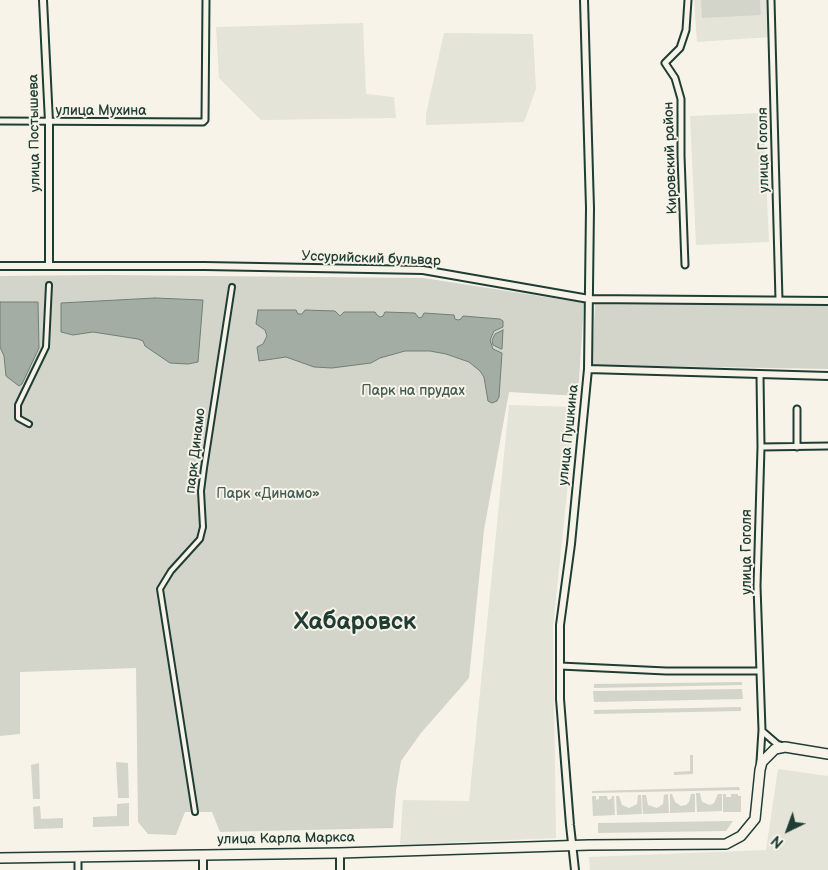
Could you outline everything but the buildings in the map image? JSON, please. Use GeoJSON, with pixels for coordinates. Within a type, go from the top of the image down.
{"type":"FeatureCollection","features":[{"type":"Feature","properties":{"kind":"main road"},"geometry":{"type":"LineString","coordinates":[[760,770],[762,762],[775,749],[785,747],[828,754]]}},
{"type":"Feature","properties":{"kind":"main road","name":"улица Карла Маркса"},"geometry":{"type":"LineString","coordinates":[[0,858],[340,853],[573,846],[726,844],[746,832],[755,819],[760,770]]}},
{"type":"Feature","properties":{"kind":"street","name":"улица Постышева"},"geometry":{"type":"LineString","coordinates":[[43,0],[49,122],[49,266]]}},
{"type":"Feature","properties":{"kind":"street","name":"улица Мухина"},"geometry":{"type":"LineString","coordinates":[[0,121],[201,122],[205,120],[206,0]]}},
{"type":"Feature","properties":{"kind":"street","name":"улица Пушкина"},"geometry":{"type":"LineString","coordinates":[[575,870],[561,714],[560,625],[571,544],[588,370],[590,208],[584,0]]}},
{"type":"Feature","properties":{"kind":"street","name":"Кировский район"},"geometry":{"type":"LineString","coordinates":[[685,265],[681,99],[675,78],[665,63],[680,48],[686,30],[688,0]]}},
{"type":"Feature","properties":{"kind":"street","name":"улица Гоголя"},"geometry":{"type":"LineString","coordinates":[[771,0],[779,300]]}},
{"type":"Feature","properties":{"kind":"street","name":"Уссурийский бульвар"},"geometry":{"type":"LineString","coordinates":[[0,266],[205,266],[423,270],[590,299],[828,300]]}},
{"type":"Feature","properties":{"kind":"street"},"geometry":{"type":"LineString","coordinates":[[29,424],[18,418],[18,405],[46,347],[49,285]]}},
{"type":"Feature","properties":{"kind":"street","name":"парк Динамо"},"geometry":{"type":"LineString","coordinates":[[195,812],[160,589],[171,570],[200,539],[201,535],[203,526],[201,491],[232,287]]}},
{"type":"Feature","properties":{"kind":"street"},"geometry":{"type":"LineString","coordinates":[[588,370],[828,376]]}},
{"type":"Feature","properties":{"kind":"street","name":"улица Гоголя"},"geometry":{"type":"LineString","coordinates":[[760,375],[761,447],[758,548],[759,671],[762,730],[760,770]]}},
{"type":"Feature","properties":{"kind":"street"},"geometry":{"type":"LineString","coordinates":[[797,409],[797,447]]}},
{"type":"Feature","properties":{"kind":"street"},"geometry":{"type":"LineString","coordinates":[[761,447],[828,446]]}},
{"type":"Feature","properties":{"kind":"street"},"geometry":{"type":"LineString","coordinates":[[560,666],[666,671],[759,671]]}},
{"type":"Feature","properties":{"kind":"street"},"geometry":{"type":"LineString","coordinates":[[762,730],[776,744],[785,747]]}},
{"type":"Feature","properties":{"kind":"street"},"geometry":{"type":"LineString","coordinates":[[340,853],[340,870]]}},
{"type":"Feature","properties":{"kind":"street"},"geometry":{"type":"LineString","coordinates":[[203,854],[203,870]]}},
{"type":"Feature","properties":{"kind":"street"},"geometry":{"type":"LineString","coordinates":[[78,856],[78,870]]}},
{"type":"Feature","properties":{"kind":"shaded area"},"geometry":{"type":"Polygon","coordinates":[[[694,0],[769,0],[771,37],[697,42],[694,0]]]}},
{"type":"Feature","properties":{"kind":"shaded area"},"geometry":{"type":"Polygon","coordinates":[[[363,23],[366,94],[394,97],[396,118],[261,120],[219,78],[216,27],[363,23]]]}},
{"type":"Feature","properties":{"kind":"shaded area"},"geometry":{"type":"Polygon","coordinates":[[[444,33],[533,34],[536,89],[524,122],[426,125],[426,114],[444,33]]]}},
{"type":"Feature","properties":{"kind":"shaded area"},"geometry":{"type":"Polygon","coordinates":[[[763,113],[769,242],[696,245],[690,116],[763,113]]]}},
{"type":"Feature","properties":{"kind":"shaded area"},"geometry":{"type":"Polygon","coordinates":[[[155,298],[203,300],[198,362],[188,364],[170,363],[138,339],[93,332],[73,335],[61,332],[61,303],[155,298]]]}},
{"type":"Feature","properties":{"kind":"shaded area"},"geometry":{"type":"Polygon","coordinates":[[[0,302],[38,302],[39,348],[22,384],[19,386],[6,376],[4,356],[0,347],[0,302]]]}},
{"type":"Feature","properties":{"kind":"shaded area"},"geometry":{"type":"Polygon","coordinates":[[[258,310],[296,310],[298,314],[302,314],[305,310],[335,311],[340,316],[344,312],[375,312],[380,317],[385,312],[415,313],[419,318],[424,313],[454,315],[455,319],[458,320],[463,316],[500,319],[503,321],[503,327],[494,331],[490,340],[493,349],[502,353],[499,397],[497,401],[492,403],[488,401],[484,377],[469,362],[430,351],[405,351],[380,358],[371,363],[332,368],[314,367],[286,357],[259,361],[257,347],[263,344],[267,336],[265,330],[256,324],[258,310]]]}},
{"type":"Feature","properties":{"kind":"shaded area"},"geometry":{"type":"Polygon","coordinates":[[[503,330],[501,349],[493,345],[492,340],[495,334],[503,330]]]}},
{"type":"Feature","properties":{"kind":"shaded area"},"geometry":{"type":"Polygon","coordinates":[[[509,405],[576,407],[553,627],[556,838],[400,845],[403,800],[469,801],[509,405]]]}},
{"type":"Feature","properties":{"kind":"shaded area"},"geometry":{"type":"Polygon","coordinates":[[[778,769],[828,776],[828,870],[590,870],[589,857],[766,850],[778,769]]]}},
{"type":"Feature","properties":{"kind":"green space"},"geometry":{"type":"Polygon","coordinates":[[[701,0],[760,0],[761,15],[702,18],[701,0]]]}},
{"type":"Feature","properties":{"kind":"green space","name":"Парк «Динамо»"},"geometry":{"type":"Polygon","coordinates":[[[0,276],[424,278],[584,303],[578,396],[509,392],[484,530],[469,678],[421,733],[401,761],[393,828],[220,832],[212,812],[185,812],[176,835],[148,834],[138,822],[136,668],[20,672],[20,734],[0,736],[0,276]]]}},
{"type":"Feature","properties":{"kind":"green space"},"geometry":{"type":"Polygon","coordinates":[[[595,304],[828,305],[828,369],[592,365],[595,304]]]}},
{"type":"Feature","properties":{"kind":"green space"},"geometry":{"type":"Polygon","coordinates":[[[742,682],[742,685],[594,688],[594,684],[742,682]]]}},
{"type":"Feature","properties":{"kind":"green space"},"geometry":{"type":"Polygon","coordinates":[[[742,689],[743,699],[594,702],[593,691],[742,689]]]}},
{"type":"Feature","properties":{"kind":"green space"},"geometry":{"type":"Polygon","coordinates":[[[741,707],[741,711],[594,714],[594,710],[741,707]]]}},
{"type":"Feature","properties":{"kind":"green space"},"geometry":{"type":"Polygon","coordinates":[[[690,755],[693,755],[693,774],[674,775],[674,772],[690,771],[690,755]]]}},
{"type":"Feature","properties":{"kind":"green space"},"geometry":{"type":"Polygon","coordinates":[[[116,762],[128,763],[129,798],[118,798],[116,762]]]}},
{"type":"Feature","properties":{"kind":"green space"},"geometry":{"type":"Polygon","coordinates":[[[39,763],[40,799],[33,799],[31,765],[39,763]]]}},
{"type":"Feature","properties":{"kind":"green space"},"geometry":{"type":"Polygon","coordinates":[[[739,787],[740,790],[592,793],[592,791],[739,787]]]}},
{"type":"Feature","properties":{"kind":"green space"},"geometry":{"type":"Polygon","coordinates":[[[696,793],[700,793],[702,802],[710,805],[714,803],[718,794],[722,794],[722,811],[697,812],[696,793]]]}},
{"type":"Feature","properties":{"kind":"green space"},"geometry":{"type":"Polygon","coordinates":[[[668,794],[669,813],[643,814],[642,795],[646,795],[648,805],[657,808],[663,804],[664,795],[668,794]]]}},
{"type":"Feature","properties":{"kind":"green space"},"geometry":{"type":"Polygon","coordinates":[[[670,794],[672,794],[675,802],[681,806],[689,802],[691,794],[695,794],[695,812],[670,813],[670,794]]]}},
{"type":"Feature","properties":{"kind":"green space"},"geometry":{"type":"Polygon","coordinates":[[[723,794],[726,794],[726,797],[731,797],[731,794],[741,796],[741,812],[723,812],[723,794]]]}},
{"type":"Feature","properties":{"kind":"green space"},"geometry":{"type":"Polygon","coordinates":[[[638,795],[641,795],[642,814],[617,815],[616,796],[619,796],[622,805],[629,808],[637,804],[638,795]]]}},
{"type":"Feature","properties":{"kind":"green space"},"geometry":{"type":"Polygon","coordinates":[[[592,796],[596,796],[596,800],[599,799],[599,796],[607,796],[608,800],[614,796],[615,815],[593,816],[592,796]]]}},
{"type":"Feature","properties":{"kind":"green space"},"geometry":{"type":"Polygon","coordinates":[[[129,803],[129,826],[93,827],[93,817],[117,816],[117,804],[129,803]]]}},
{"type":"Feature","properties":{"kind":"green space"},"geometry":{"type":"Polygon","coordinates":[[[40,806],[41,819],[63,818],[63,828],[34,829],[33,807],[40,806]]]}},
{"type":"Feature","properties":{"kind":"green space"},"geometry":{"type":"Polygon","coordinates":[[[733,821],[726,831],[598,833],[598,823],[733,821]]]}},
{"type":"Feature","properties":{"kind":"district","name":"Хабаровск"},"geometry":{"type":"Point","coordinates":[355,623]}},
{"type":"Feature","properties":{"kind":"park label","name":"Парк на прудах"},"geometry":{"type":"Point","coordinates":[413,391]}}]}
